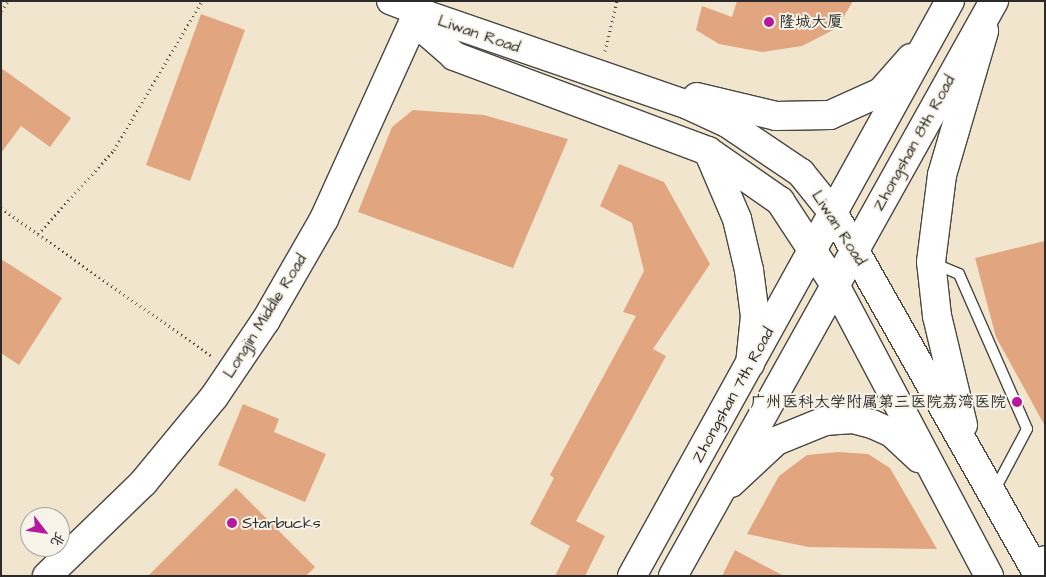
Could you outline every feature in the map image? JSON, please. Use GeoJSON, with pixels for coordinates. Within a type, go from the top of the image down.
{"type":"FeatureCollection","features":[{"type":"Feature","properties":{"kind":"main road","name":"Zhongshan 8th Road"},"geometry":{"type":"LineString","coordinates":[[835,285],[993,4]]}},
{"type":"Feature","properties":{"kind":"main road"},"geometry":{"type":"LineString","coordinates":[[992,496],[960,414],[936,316],[931,262],[942,175],[993,4]]}},
{"type":"Feature","properties":{"kind":"main road","name":"Liwan Road"},"geometry":{"type":"LineString","coordinates":[[419,7],[600,74],[628,82],[719,120],[762,145],[801,174],[834,214],[992,496],[1037,561]]}},
{"type":"Feature","properties":{"kind":"main road","name":"Liwan Road"},"geometry":{"type":"LineString","coordinates":[[419,7],[428,33],[454,56],[708,150],[780,201],[835,285],[989,576]]}},
{"type":"Feature","properties":{"kind":"main road","name":"Longjin Middle Road"},"geometry":{"type":"LineString","coordinates":[[48,576],[144,482],[232,370],[324,219],[419,7]]}},
{"type":"Feature","properties":{"kind":"main road"},"geometry":{"type":"LineString","coordinates":[[628,82],[776,116],[830,115],[881,92],[900,73],[947,7]]}},
{"type":"Feature","properties":{"kind":"main road"},"geometry":{"type":"LineString","coordinates":[[834,214],[947,7]]}},
{"type":"Feature","properties":{"kind":"main road"},"geometry":{"type":"LineString","coordinates":[[708,150],[737,219],[749,270],[755,316],[749,368]]}},
{"type":"Feature","properties":{"kind":"main road","name":"Zhongshan 7th Road"},"geometry":{"type":"LineString","coordinates":[[632,576],[834,214]]}},
{"type":"Feature","properties":{"kind":"main road"},"geometry":{"type":"LineString","coordinates":[[673,576],[835,285]]}},
{"type":"Feature","properties":{"kind":"main road"},"geometry":{"type":"LineString","coordinates":[[714,501],[757,454],[799,429],[825,421],[853,419],[872,424],[898,438],[936,476]]}},
{"type":"Feature","properties":{"kind":"street"},"geometry":{"type":"LineString","coordinates":[[390,1],[419,7]]}},
{"type":"Feature","properties":{"kind":"lane"},"geometry":{"type":"LineString","coordinates":[[931,262],[958,274],[1027,429],[992,496]]}},
{"type":"Feature","properties":{"kind":"path"},"geometry":{"type":"LineString","coordinates":[[1,11],[8,1]]}},
{"type":"Feature","properties":{"kind":"path"},"geometry":{"type":"LineString","coordinates":[[38,234],[114,150],[202,1]]}},
{"type":"Feature","properties":{"kind":"path"},"geometry":{"type":"LineString","coordinates":[[600,74],[617,1]]}},
{"type":"Feature","properties":{"kind":"path"},"geometry":{"type":"LineString","coordinates":[[1,208],[232,370]]}},
{"type":"Feature","properties":{"kind":"building","name":"隆城大厦"},"geometry":{"type":"Polygon","coordinates":[[[737,1],[853,1],[837,28],[802,46],[762,52],[719,44],[696,30],[702,6],[732,17],[737,1]]]}},
{"type":"Feature","properties":{"kind":"building"},"geometry":{"type":"Polygon","coordinates":[[[201,14],[245,30],[190,181],[146,165],[201,14]]]}},
{"type":"Feature","properties":{"kind":"building"},"geometry":{"type":"Polygon","coordinates":[[[1,68],[71,118],[50,147],[21,126],[1,153],[1,68]]]}},
{"type":"Feature","properties":{"kind":"building"},"geometry":{"type":"Polygon","coordinates":[[[413,110],[484,115],[568,139],[513,268],[358,212],[392,127],[413,110]]]}},
{"type":"Feature","properties":{"kind":"building"},"geometry":{"type":"Polygon","coordinates":[[[619,164],[664,182],[710,264],[653,349],[666,356],[576,521],[605,536],[585,576],[555,576],[570,546],[530,524],[554,478],[550,475],[636,316],[623,312],[644,271],[632,223],[600,206],[619,164]]]}},
{"type":"Feature","properties":{"kind":"building"},"geometry":{"type":"Polygon","coordinates":[[[1045,241],[1045,426],[996,337],[975,258],[1045,241]]]}},
{"type":"Feature","properties":{"kind":"building"},"geometry":{"type":"Polygon","coordinates":[[[1,259],[62,298],[19,365],[1,353],[1,259]]]}},
{"type":"Feature","properties":{"kind":"building"},"geometry":{"type":"Polygon","coordinates":[[[243,404],[279,419],[274,432],[326,454],[305,502],[218,465],[243,404]]]}},
{"type":"Feature","properties":{"kind":"building"},"geometry":{"type":"Polygon","coordinates":[[[838,452],[868,454],[890,468],[937,549],[808,547],[747,534],[779,476],[807,455],[838,452]]]}},
{"type":"Feature","properties":{"kind":"building"},"geometry":{"type":"Polygon","coordinates":[[[236,488],[315,567],[306,576],[148,576],[236,488]]]}},
{"type":"Feature","properties":{"kind":"building"},"geometry":{"type":"Polygon","coordinates":[[[735,550],[744,555],[784,576],[722,576],[735,550]]]}},
{"type":"Feature","properties":{"kind":"place","name":"隆城大厦"},"geometry":{"type":"Point","coordinates":[769,22]}},
{"type":"Feature","properties":{"kind":"place","name":"广州医科大学附属第三医院荔湾医院"},"geometry":{"type":"Point","coordinates":[1017,402]}},
{"type":"Feature","properties":{"kind":"place","name":"Starbucks"},"geometry":{"type":"Point","coordinates":[232,523]}}]}
